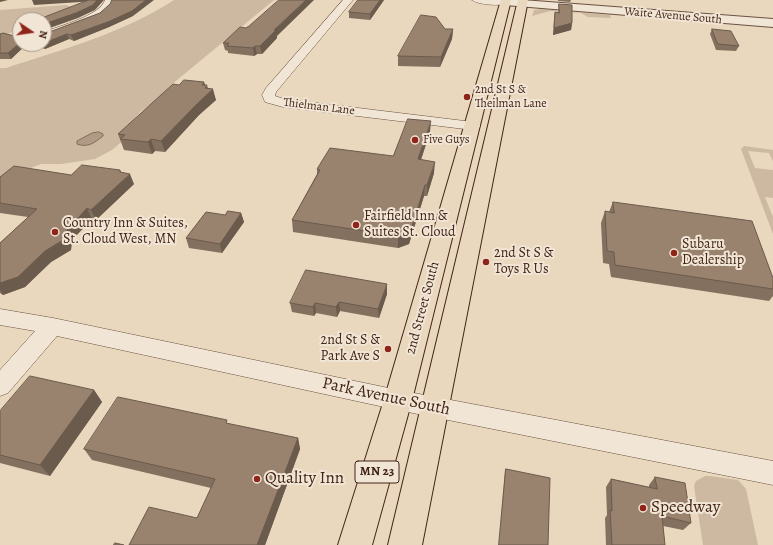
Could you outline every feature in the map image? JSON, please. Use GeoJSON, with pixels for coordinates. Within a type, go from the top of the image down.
{"type":"FeatureCollection","features":[{"type":"Feature","properties":{"kind":"highway","name":"2nd Street South"},"geometry":{"type":"LineString","coordinates":[[355,545],[398,400],[473,126],[514,2]]}},
{"type":"Feature","properties":{"kind":"highway","name":"MN 23"},"geometry":{"type":"LineString","coordinates":[[405,545],[434,407],[514,2]]}},
{"type":"Feature","properties":{"kind":"street"},"geometry":{"type":"LineString","coordinates":[[52,33],[96,15],[108,6],[110,0]]}},
{"type":"Feature","properties":{"kind":"street","name":"Thielman Lane"},"geometry":{"type":"LineString","coordinates":[[348,0],[270,91],[268,95],[270,98],[283,103],[473,126]]}},
{"type":"Feature","properties":{"kind":"street","name":"Waite Avenue South"},"geometry":{"type":"LineString","coordinates":[[477,0],[773,23]]}},
{"type":"Feature","properties":{"kind":"street","name":"Park Avenue South"},"geometry":{"type":"LineString","coordinates":[[0,317],[53,326],[398,400],[773,473]]}},
{"type":"Feature","properties":{"kind":"street"},"geometry":{"type":"LineString","coordinates":[[0,386],[53,326]]}},
{"type":"Feature","properties":{"kind":"shaded area"},"geometry":{"type":"Polygon","coordinates":[[[174,0],[274,0],[171,85],[156,101],[141,111],[135,118],[126,138],[112,150],[95,159],[61,164],[41,164],[0,180],[0,68],[6,68],[114,31],[135,22],[174,0]]]}},
{"type":"Feature","properties":{"kind":"shaded area"},"geometry":{"type":"Polygon","coordinates":[[[66,5],[72,7],[52,16],[52,12],[12,12],[12,32],[0,37],[0,10],[66,5]]]}},
{"type":"Feature","properties":{"kind":"shaded area"},"geometry":{"type":"Polygon","coordinates":[[[541,9],[610,15],[611,18],[588,17],[581,13],[550,11],[532,16],[534,10],[541,9]]]}},
{"type":"Feature","properties":{"kind":"shaded area"},"geometry":{"type":"Polygon","coordinates":[[[99,132],[103,134],[103,136],[94,143],[88,145],[77,144],[77,141],[92,133],[99,132]]]}},
{"type":"Feature","properties":{"kind":"shaded area"},"geometry":{"type":"Polygon","coordinates":[[[744,146],[773,150],[773,161],[769,153],[748,151],[755,168],[773,170],[773,198],[765,197],[773,217],[773,234],[741,149],[744,146]]]}},
{"type":"Feature","properties":{"kind":"shaded area"},"geometry":{"type":"Polygon","coordinates":[[[705,476],[738,480],[746,489],[758,545],[703,545],[694,486],[696,481],[705,476]]]}},
{"type":"Feature","properties":{"kind":"building"},"geometry":{"type":"Polygon","coordinates":[[[89,0],[97,0],[93,5],[52,21],[52,14],[89,0]]]}},
{"type":"Feature","properties":{"kind":"building"},"geometry":{"type":"Polygon","coordinates":[[[112,0],[146,0],[132,11],[108,22],[52,40],[52,31],[100,13],[110,4],[112,0]]]}},
{"type":"Feature","properties":{"kind":"building"},"geometry":{"type":"Polygon","coordinates":[[[279,0],[306,0],[274,30],[276,30],[260,46],[255,46],[253,48],[227,46],[229,43],[223,43],[240,27],[246,28],[249,26],[279,0]]]}},
{"type":"Feature","properties":{"kind":"building"},"geometry":{"type":"Polygon","coordinates":[[[358,0],[380,0],[370,14],[349,12],[358,0]]]}},
{"type":"Feature","properties":{"kind":"building"},"geometry":{"type":"Polygon","coordinates":[[[559,4],[572,5],[572,23],[554,28],[555,12],[559,13],[559,4]]]}},
{"type":"Feature","properties":{"kind":"building"},"geometry":{"type":"Polygon","coordinates":[[[421,15],[436,17],[445,29],[453,29],[441,57],[398,56],[421,15]]]}},
{"type":"Feature","properties":{"kind":"building"},"geometry":{"type":"Polygon","coordinates":[[[712,29],[731,31],[739,46],[718,44],[712,29]]]}},
{"type":"Feature","properties":{"kind":"building"},"geometry":{"type":"Polygon","coordinates":[[[3,33],[12,35],[12,50],[8,53],[0,53],[0,34],[3,33]]]}},
{"type":"Feature","properties":{"kind":"building"},"geometry":{"type":"Polygon","coordinates":[[[184,80],[204,82],[202,85],[207,85],[205,88],[213,89],[161,141],[151,139],[148,142],[120,139],[125,135],[118,134],[173,84],[179,85],[184,80]]]}},
{"type":"Feature","properties":{"kind":"building"},"geometry":{"type":"Polygon","coordinates":[[[408,119],[431,121],[418,159],[435,162],[427,185],[425,185],[410,233],[398,236],[292,220],[320,170],[317,169],[330,148],[393,156],[408,119]]]}},
{"type":"Feature","properties":{"kind":"building"},"geometry":{"type":"Polygon","coordinates":[[[82,165],[120,170],[120,172],[130,174],[91,210],[87,208],[67,230],[65,239],[45,251],[18,277],[0,283],[0,243],[37,209],[0,203],[0,177],[14,166],[71,175],[82,165]]]}},
{"type":"Feature","properties":{"kind":"building"},"geometry":{"type":"Polygon","coordinates":[[[613,202],[752,221],[773,278],[773,289],[615,265],[614,252],[607,251],[605,211],[614,213],[613,202]]]}},
{"type":"Feature","properties":{"kind":"building"},"geometry":{"type":"Polygon","coordinates":[[[228,211],[241,213],[220,244],[186,238],[206,212],[225,215],[228,211]]]}},
{"type":"Feature","properties":{"kind":"building"},"geometry":{"type":"Polygon","coordinates":[[[306,270],[387,284],[378,309],[339,302],[336,307],[315,303],[313,307],[290,303],[306,270]]]}},
{"type":"Feature","properties":{"kind":"building"},"geometry":{"type":"Polygon","coordinates":[[[30,376],[94,390],[40,465],[0,455],[0,411],[30,376]]]}},
{"type":"Feature","properties":{"kind":"building","name":"Quality Inn"},"geometry":{"type":"Polygon","coordinates":[[[118,397],[227,420],[226,423],[298,438],[257,545],[129,545],[149,507],[197,518],[215,479],[84,449],[118,397]]]}},
{"type":"Feature","properties":{"kind":"building"},"geometry":{"type":"Polygon","coordinates":[[[506,469],[550,478],[548,545],[499,545],[506,469]]]}},
{"type":"Feature","properties":{"kind":"building","name":"Speedway"},"geometry":{"type":"Polygon","coordinates":[[[655,477],[685,483],[691,523],[662,516],[665,545],[612,545],[610,510],[612,511],[611,479],[657,489],[655,477]]]}},
{"type":"Feature","properties":{"kind":"place","name":"2nd St S & Theilman Lane"},"geometry":{"type":"Point","coordinates":[467,97]}},
{"type":"Feature","properties":{"kind":"place","name":"Five Guys"},"geometry":{"type":"Point","coordinates":[415,140]}},
{"type":"Feature","properties":{"kind":"place","name":"Fairfield Inn & Suites St. Cloud"},"geometry":{"type":"Point","coordinates":[356,225]}},
{"type":"Feature","properties":{"kind":"place","name":"Country Inn & Suites, St. Cloud West, MN"},"geometry":{"type":"Point","coordinates":[55,232]}},
{"type":"Feature","properties":{"kind":"place","name":"Subaru Dealership"},"geometry":{"type":"Point","coordinates":[674,253]}},
{"type":"Feature","properties":{"kind":"place","name":"2nd St S & Toys R Us"},"geometry":{"type":"Point","coordinates":[486,262]}},
{"type":"Feature","properties":{"kind":"place","name":"2nd St S & Park Ave S"},"geometry":{"type":"Point","coordinates":[388,349]}},
{"type":"Feature","properties":{"kind":"place","name":"Quality Inn"},"geometry":{"type":"Point","coordinates":[257,479]}},
{"type":"Feature","properties":{"kind":"place","name":"Speedway"},"geometry":{"type":"Point","coordinates":[643,508]}}]}
